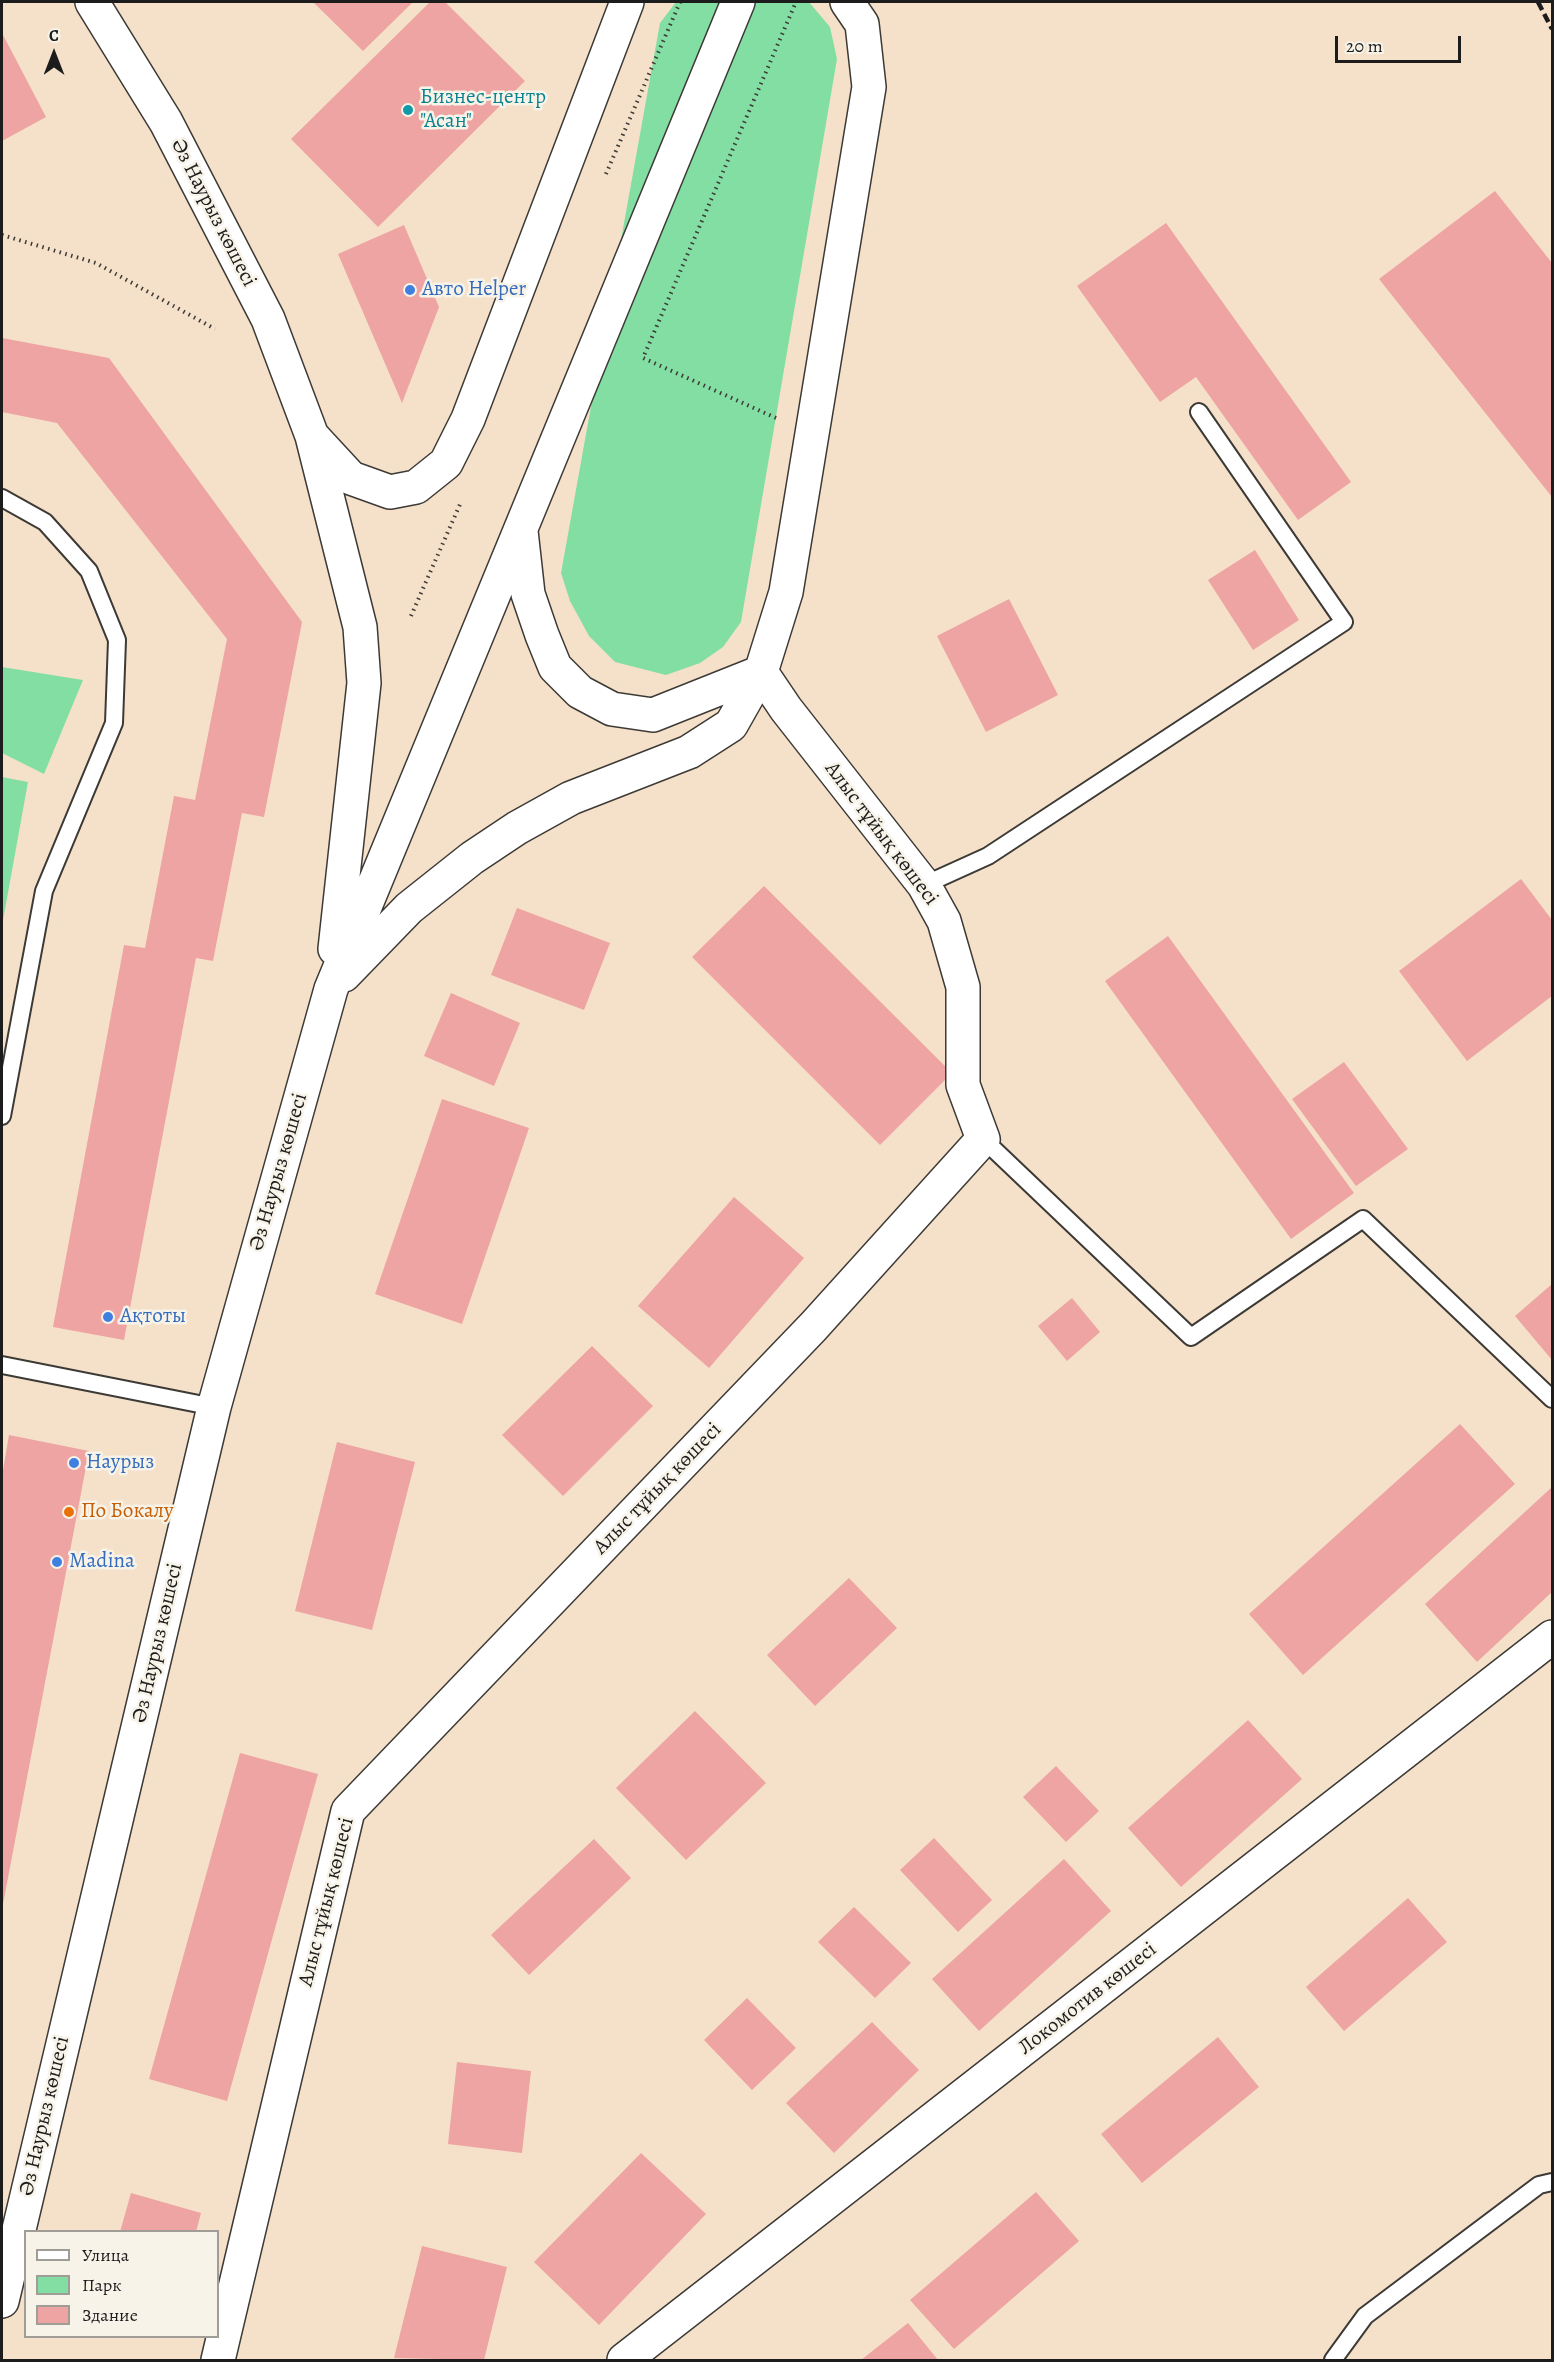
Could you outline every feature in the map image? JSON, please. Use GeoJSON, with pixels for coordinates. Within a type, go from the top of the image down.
{"type":"FeatureCollection","features":[{"type":"Feature","properties":{"kind":"street","name":"Әз Наурыз көшесі"},"geometry":{"type":"LineString","coordinates":[[2,2301],[214,1407],[331,989],[364,683],[360,627],[312,436],[268,319],[166,122],[92,2]]}},
{"type":"Feature","properties":{"kind":"street"},"geometry":{"type":"LineString","coordinates":[[312,436],[351,478],[390,492],[416,487],[446,463],[468,419],[627,2]]}},
{"type":"Feature","properties":{"kind":"street"},"geometry":{"type":"LineString","coordinates":[[331,989],[738,2]]}},
{"type":"Feature","properties":{"kind":"street"},"geometry":{"type":"LineString","coordinates":[[331,989],[409,908],[472,858],[571,798],[689,752],[731,725],[761,672],[786,592],[869,87],[862,24],[847,2]]}},
{"type":"Feature","properties":{"kind":"street"},"geometry":{"type":"LineString","coordinates":[[520,528],[531,604],[555,667],[580,692],[612,709],[653,715],[761,672]]}},
{"type":"Feature","properties":{"kind":"street","name":"Алыс тұйық көшесі"},"geometry":{"type":"LineString","coordinates":[[218,2361],[348,1811],[813,1327],[983,1138],[963,1085],[963,987],[945,921],[924,885],[786,709],[761,672]]}},
{"type":"Feature","properties":{"kind":"street","name":"Локомотив көшесі"},"geometry":{"type":"LineString","coordinates":[[624,2361],[1552,1637]]}},
{"type":"Feature","properties":{"kind":"lane"},"geometry":{"type":"LineString","coordinates":[[924,885],[988,856],[1344,622],[1199,412]]}},
{"type":"Feature","properties":{"kind":"lane"},"geometry":{"type":"LineString","coordinates":[[2,498],[45,522],[89,571],[117,640],[114,723],[44,891],[2,1116]]}},
{"type":"Feature","properties":{"kind":"lane"},"geometry":{"type":"LineString","coordinates":[[983,1138],[1191,1337],[1363,1219],[1552,1399]]}},
{"type":"Feature","properties":{"kind":"lane"},"geometry":{"type":"LineString","coordinates":[[2,1365],[214,1407]]}},
{"type":"Feature","properties":{"kind":"lane"},"geometry":{"type":"LineString","coordinates":[[1333,2361],[1365,2316],[1539,2185],[1552,2182]]}},
{"type":"Feature","properties":{"kind":"path"},"geometry":{"type":"LineString","coordinates":[[795,2],[643,358],[813,435]]}},
{"type":"Feature","properties":{"kind":"path"},"geometry":{"type":"LineString","coordinates":[[2,235],[96,262],[215,329]]}},
{"type":"Feature","properties":{"kind":"path"},"geometry":{"type":"LineString","coordinates":[[411,616],[461,502]]}},
{"type":"Feature","properties":{"kind":"green space"},"geometry":{"type":"Polygon","coordinates":[[[676,2],[809,2],[830,27],[837,59],[741,622],[723,647],[700,663],[666,675],[615,662],[589,636],[570,601],[561,573],[660,23],[676,2]]]}},
{"type":"Feature","properties":{"kind":"green space"},"geometry":{"type":"Polygon","coordinates":[[[2,667],[83,680],[44,774],[2,753],[2,667]]]}},
{"type":"Feature","properties":{"kind":"green space"},"geometry":{"type":"Polygon","coordinates":[[[2,777],[28,782],[2,926],[2,777]]]}},
{"type":"Feature","properties":{"kind":"building"},"geometry":{"type":"Polygon","coordinates":[[[313,2],[413,2],[363,51],[313,2]]]}},
{"type":"Feature","properties":{"kind":"building","name":"Бизнес-центр \"Асан\""},"geometry":{"type":"Polygon","coordinates":[[[430,2],[445,2],[525,81],[378,227],[291,139],[430,2]]]}},
{"type":"Feature","properties":{"kind":"building"},"geometry":{"type":"Polygon","coordinates":[[[2,33],[46,117],[2,141],[2,33]]]}},
{"type":"Feature","properties":{"kind":"building"},"geometry":{"type":"Polygon","coordinates":[[[1495,191],[1552,263],[1552,497],[1379,279],[1495,191]]]}},
{"type":"Feature","properties":{"kind":"building"},"geometry":{"type":"Polygon","coordinates":[[[1166,223],[1351,482],[1298,520],[1196,377],[1160,402],[1077,286],[1166,223]]]}},
{"type":"Feature","properties":{"kind":"building"},"geometry":{"type":"Polygon","coordinates":[[[404,225],[439,307],[402,403],[338,254],[404,225]]]}},
{"type":"Feature","properties":{"kind":"building"},"geometry":{"type":"Polygon","coordinates":[[[2,338],[109,358],[302,622],[264,817],[242,813],[213,961],[196,958],[124,1340],[53,1327],[124,945],[145,948],[174,796],[195,800],[227,639],[57,423],[2,412],[2,338]]]}},
{"type":"Feature","properties":{"kind":"building"},"geometry":{"type":"Polygon","coordinates":[[[1255,550],[1299,620],[1253,650],[1208,580],[1255,550]]]}},
{"type":"Feature","properties":{"kind":"building"},"geometry":{"type":"Polygon","coordinates":[[[1009,599],[1058,695],[986,732],[937,636],[1009,599]]]}},
{"type":"Feature","properties":{"kind":"building"},"geometry":{"type":"Polygon","coordinates":[[[1521,879],[1552,920],[1552,996],[1467,1061],[1399,971],[1521,879]]]}},
{"type":"Feature","properties":{"kind":"building"},"geometry":{"type":"Polygon","coordinates":[[[764,886],[952,1073],[880,1145],[692,957],[764,886]]]}},
{"type":"Feature","properties":{"kind":"building"},"geometry":{"type":"Polygon","coordinates":[[[517,908],[610,943],[584,1010],[491,975],[517,908]]]}},
{"type":"Feature","properties":{"kind":"building"},"geometry":{"type":"Polygon","coordinates":[[[1168,936],[1354,1193],[1291,1239],[1105,981],[1168,936]]]}},
{"type":"Feature","properties":{"kind":"building"},"geometry":{"type":"Polygon","coordinates":[[[451,993],[520,1023],[494,1086],[424,1056],[451,993]]]}},
{"type":"Feature","properties":{"kind":"building"},"geometry":{"type":"Polygon","coordinates":[[[1344,1062],[1408,1149],[1356,1186],[1292,1099],[1344,1062]]]}},
{"type":"Feature","properties":{"kind":"building"},"geometry":{"type":"Polygon","coordinates":[[[442,1099],[529,1128],[462,1324],[375,1294],[442,1099]]]}},
{"type":"Feature","properties":{"kind":"building"},"geometry":{"type":"Polygon","coordinates":[[[734,1197],[804,1258],[709,1368],[638,1306],[734,1197]]]}},
{"type":"Feature","properties":{"kind":"building"},"geometry":{"type":"Polygon","coordinates":[[[1552,1284],[1552,1360],[1515,1316],[1552,1284]]]}},
{"type":"Feature","properties":{"kind":"building"},"geometry":{"type":"Polygon","coordinates":[[[1072,1298],[1100,1332],[1067,1361],[1038,1326],[1072,1298]]]}},
{"type":"Feature","properties":{"kind":"building"},"geometry":{"type":"Polygon","coordinates":[[[592,1346],[653,1406],[563,1496],[502,1435],[592,1346]]]}},
{"type":"Feature","properties":{"kind":"building"},"geometry":{"type":"Polygon","coordinates":[[[1460,1424],[1515,1484],[1303,1675],[1249,1614],[1460,1424]]]}},
{"type":"Feature","properties":{"kind":"building"},"geometry":{"type":"Polygon","coordinates":[[[9,1435],[89,1451],[3,1904],[2,1476],[9,1435]]]}},
{"type":"Feature","properties":{"kind":"building"},"geometry":{"type":"Polygon","coordinates":[[[337,1442],[415,1462],[372,1630],[295,1611],[337,1442]]]}},
{"type":"Feature","properties":{"kind":"building"},"geometry":{"type":"Polygon","coordinates":[[[1552,1487],[1552,1592],[1477,1662],[1425,1604],[1552,1487]]]}},
{"type":"Feature","properties":{"kind":"building"},"geometry":{"type":"Polygon","coordinates":[[[849,1578],[897,1628],[815,1706],[767,1655],[849,1578]]]}},
{"type":"Feature","properties":{"kind":"building"},"geometry":{"type":"Polygon","coordinates":[[[695,1711],[766,1783],[686,1860],[616,1788],[695,1711]]]}},
{"type":"Feature","properties":{"kind":"building"},"geometry":{"type":"Polygon","coordinates":[[[1248,1720],[1302,1779],[1181,1887],[1128,1828],[1248,1720]]]}},
{"type":"Feature","properties":{"kind":"building"},"geometry":{"type":"Polygon","coordinates":[[[240,1753],[318,1774],[227,2101],[149,2079],[240,1753]]]}},
{"type":"Feature","properties":{"kind":"building"},"geometry":{"type":"Polygon","coordinates":[[[1056,1766],[1099,1811],[1066,1842],[1023,1797],[1056,1766]]]}},
{"type":"Feature","properties":{"kind":"building"},"geometry":{"type":"Polygon","coordinates":[[[934,1838],[992,1900],[958,1932],[900,1870],[934,1838]]]}},
{"type":"Feature","properties":{"kind":"building"},"geometry":{"type":"Polygon","coordinates":[[[594,1839],[631,1878],[529,1975],[491,1935],[594,1839]]]}},
{"type":"Feature","properties":{"kind":"building"},"geometry":{"type":"Polygon","coordinates":[[[1064,1859],[1111,1911],[979,2031],[932,1979],[1064,1859]]]}},
{"type":"Feature","properties":{"kind":"building"},"geometry":{"type":"Polygon","coordinates":[[[1408,1898],[1447,1942],[1344,2031],[1306,1987],[1408,1898]]]}},
{"type":"Feature","properties":{"kind":"building"},"geometry":{"type":"Polygon","coordinates":[[[854,1907],[911,1963],[875,1998],[818,1942],[854,1907]]]}},
{"type":"Feature","properties":{"kind":"building"},"geometry":{"type":"Polygon","coordinates":[[[747,1998],[796,2048],[752,2090],[704,2040],[747,1998]]]}},
{"type":"Feature","properties":{"kind":"building"},"geometry":{"type":"Polygon","coordinates":[[[872,2022],[919,2070],[834,2153],[786,2103],[872,2022]]]}},
{"type":"Feature","properties":{"kind":"building"},"geometry":{"type":"Polygon","coordinates":[[[1218,2037],[1259,2087],[1142,2183],[1101,2134],[1218,2037]]]}},
{"type":"Feature","properties":{"kind":"building"},"geometry":{"type":"Polygon","coordinates":[[[457,2062],[531,2071],[522,2153],[448,2144],[457,2062]]]}},
{"type":"Feature","properties":{"kind":"building"},"geometry":{"type":"Polygon","coordinates":[[[641,2153],[706,2214],[599,2325],[534,2262],[641,2153]]]}},
{"type":"Feature","properties":{"kind":"building"},"geometry":{"type":"Polygon","coordinates":[[[1036,2192],[1079,2241],[954,2349],[910,2300],[1036,2192]]]}},
{"type":"Feature","properties":{"kind":"building"},"geometry":{"type":"Polygon","coordinates":[[[131,2193],[201,2213],[197,2230],[121,2230],[131,2193]]]}},
{"type":"Feature","properties":{"kind":"building"},"geometry":{"type":"Polygon","coordinates":[[[422,2246],[507,2267],[484,2360],[394,2358],[422,2246]]]}},
{"type":"Feature","properties":{"kind":"building"},"geometry":{"type":"Polygon","coordinates":[[[908,2323],[938,2360],[861,2360],[908,2323]]]}},
{"type":"Feature","properties":{"kind":"railway"},"geometry":{"type":"LineString","coordinates":[[1538,2],[1552,29]]}},
{"type":"Feature","properties":{"kind":"place","name":"Бизнес-центр \"Асан\""},"geometry":{"type":"Point","coordinates":[408,110]}},
{"type":"Feature","properties":{"kind":"place","name":"Авто Helper"},"geometry":{"type":"Point","coordinates":[410,290]}},
{"type":"Feature","properties":{"kind":"place","name":"Ақтоты"},"geometry":{"type":"Point","coordinates":[108,1317]}},
{"type":"Feature","properties":{"kind":"place","name":"Наурыз"},"geometry":{"type":"Point","coordinates":[74,1463]}},
{"type":"Feature","properties":{"kind":"place","name":"По Бокалу"},"geometry":{"type":"Point","coordinates":[69,1512]}},
{"type":"Feature","properties":{"kind":"place","name":"Madina"},"geometry":{"type":"Point","coordinates":[57,1562]}}]}
